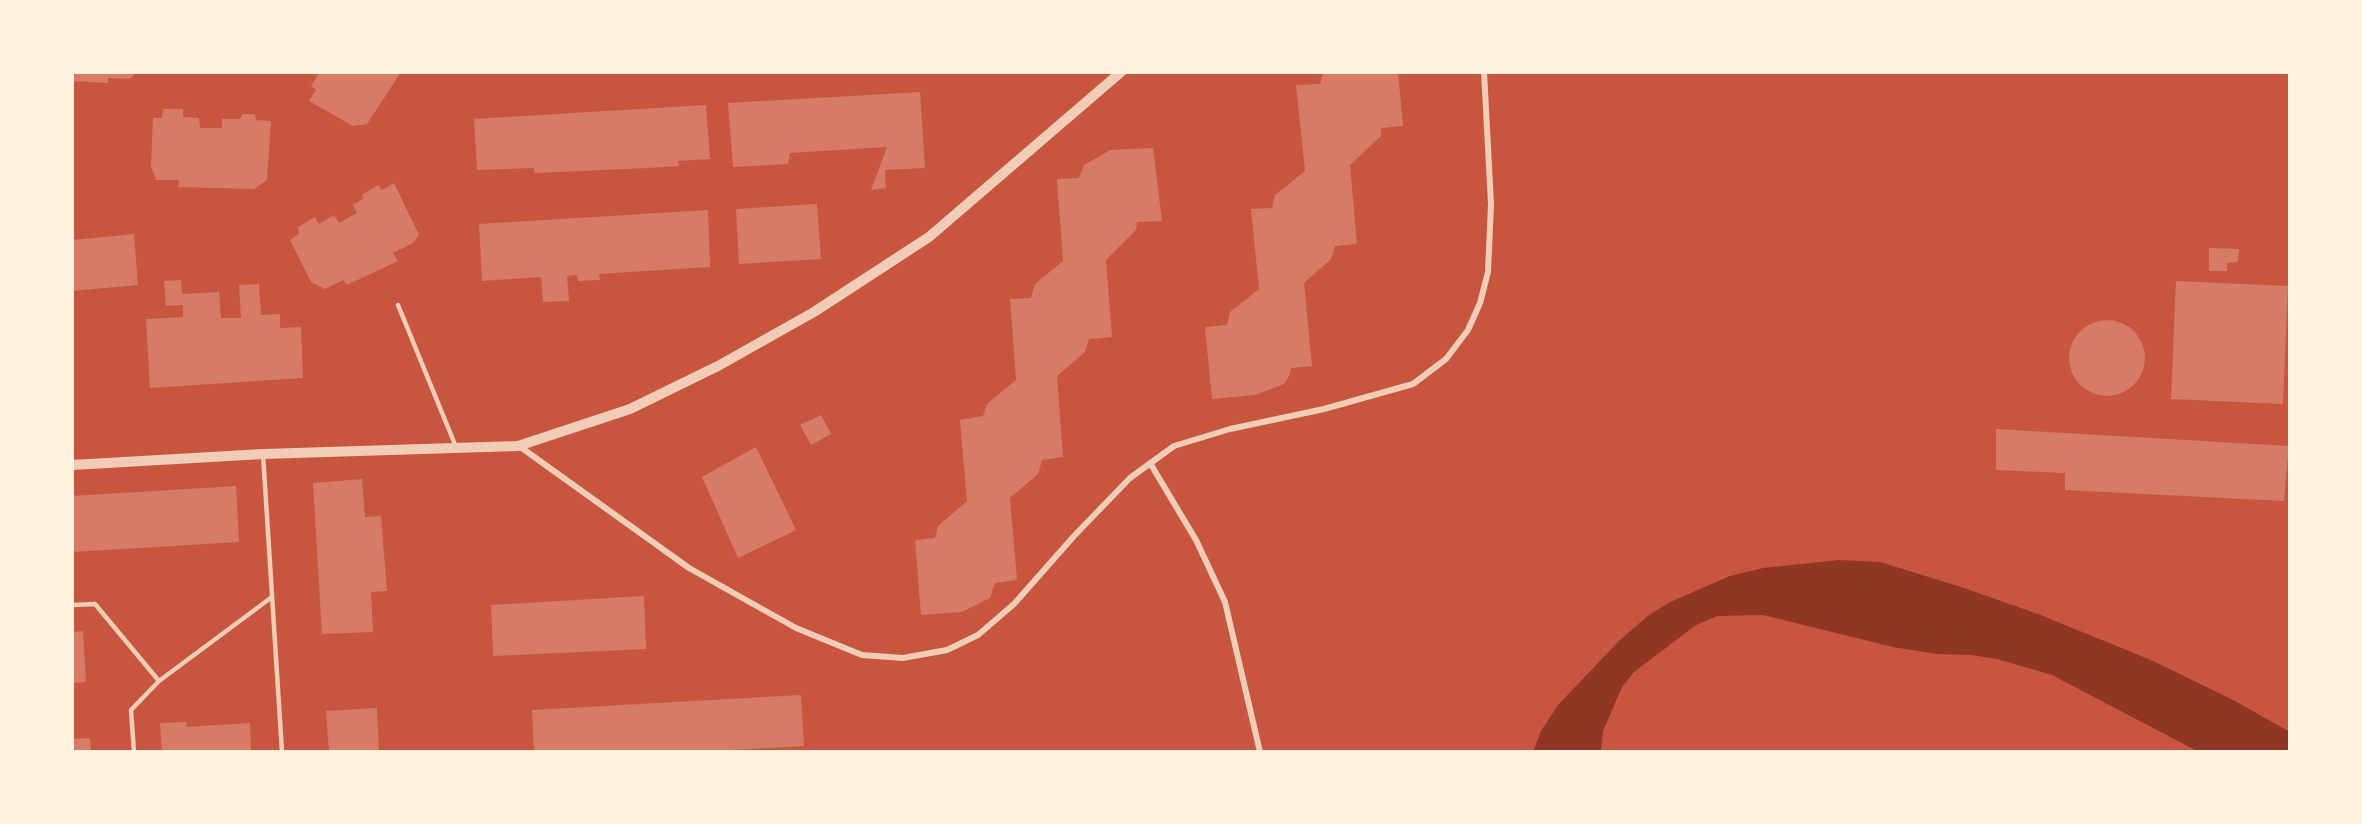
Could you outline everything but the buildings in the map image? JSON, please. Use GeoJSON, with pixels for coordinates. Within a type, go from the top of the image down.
{"type":"FeatureCollection","features":[{"type":"Feature","properties":{"kind":"street"},"geometry":{"type":"LineString","coordinates":[[72,465],[263,454],[518,446],[630,409],[718,366],[814,312],[928,237],[1121,72]]}},
{"type":"Feature","properties":{"kind":"street"},"geometry":{"type":"LineString","coordinates":[[518,446],[689,568],[796,628],[862,655],[903,658],[947,650],[978,635],[1014,604],[1074,536],[1130,478],[1174,446],[1230,429],[1324,409],[1413,384],[1446,359],[1468,330],[1480,303],[1488,272],[1491,204],[1484,72]]}},
{"type":"Feature","properties":{"kind":"street"},"geometry":{"type":"LineString","coordinates":[[1150,464],[1196,540],[1225,602],[1260,752]]}},
{"type":"Feature","properties":{"kind":"lane"},"geometry":{"type":"LineString","coordinates":[[398,305],[456,448]]}},
{"type":"Feature","properties":{"kind":"lane"},"geometry":{"type":"LineString","coordinates":[[263,454],[282,752]]}},
{"type":"Feature","properties":{"kind":"lane"},"geometry":{"type":"LineString","coordinates":[[134,752],[131,710],[159,681],[272,597]]}},
{"type":"Feature","properties":{"kind":"lane"},"geometry":{"type":"LineString","coordinates":[[72,605],[94,604],[159,681]]}},
{"type":"Feature","properties":{"kind":"shaded area"},"geometry":{"type":"Polygon","coordinates":[[[1840,560],[1880,562],[1961,587],[2038,614],[2151,660],[2233,700],[2290,732],[2290,752],[2199,752],[2052,675],[1997,659],[1971,655],[1937,654],[1893,647],[1763,615],[1717,616],[1696,625],[1634,672],[1622,687],[1603,731],[1601,752],[1533,752],[1541,731],[1558,705],[1620,640],[1649,615],[1670,602],[1730,576],[1763,568],[1840,560]]]}}]}
